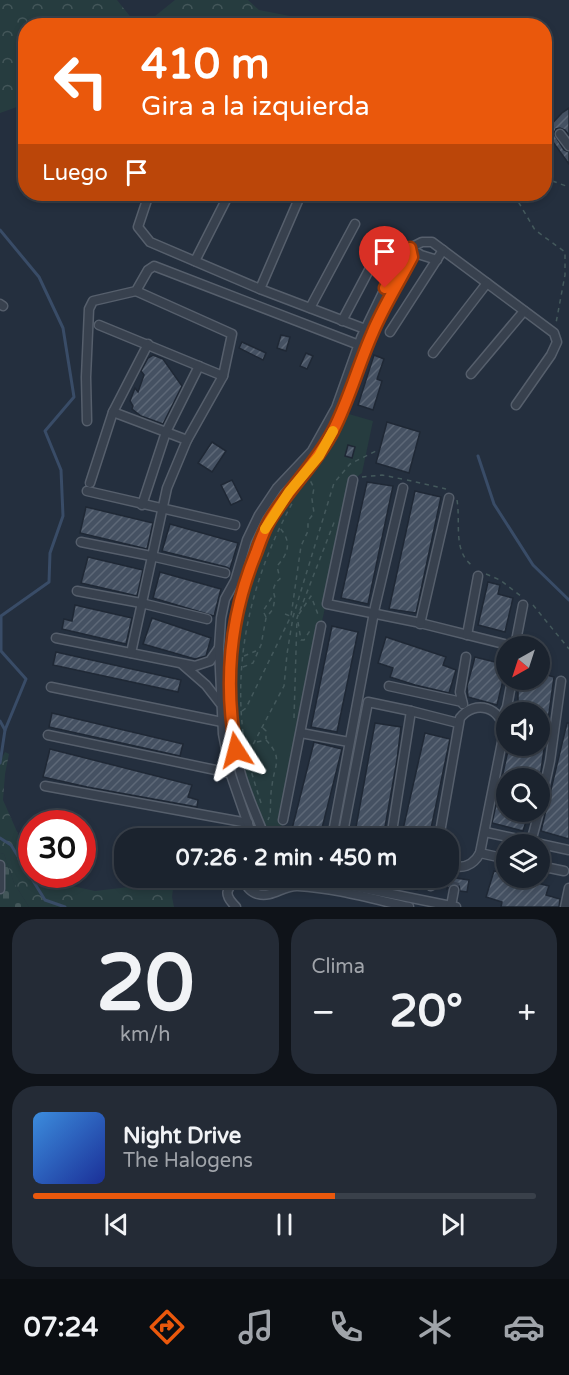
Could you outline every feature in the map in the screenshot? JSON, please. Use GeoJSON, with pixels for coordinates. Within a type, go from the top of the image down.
{"type":"FeatureCollection","features":[{"type":"Feature","properties":{"kind":"street"},"geometry":{"type":"LineString","coordinates":[[560,134],[569,146]]}},
{"type":"Feature","properties":{"kind":"street"},"geometry":{"type":"LineString","coordinates":[[147,201],[138,228],[150,242],[260,289],[365,329]]}},
{"type":"Feature","properties":{"kind":"street"},"geometry":{"type":"LineString","coordinates":[[195,261],[225,201]]}},
{"type":"Feature","properties":{"kind":"street"},"geometry":{"type":"LineString","coordinates":[[260,289],[298,201]]}},
{"type":"Feature","properties":{"kind":"street"},"geometry":{"type":"LineString","coordinates":[[310,308],[355,224]]}},
{"type":"Feature","properties":{"kind":"street"},"geometry":{"type":"LineString","coordinates":[[342,321],[387,236]]}},
{"type":"Feature","properties":{"kind":"street"},"geometry":{"type":"LineString","coordinates":[[249,828],[230,773],[220,704],[219,648],[225,599],[235,580],[252,527],[277,488],[312,451],[336,408],[358,345],[403,251],[422,242],[432,242],[554,333],[556,342],[551,356],[516,405]]}},
{"type":"Feature","properties":{"kind":"street"},"geometry":{"type":"LineString","coordinates":[[410,248],[421,255],[437,260]]}},
{"type":"Feature","properties":{"kind":"street"},"geometry":{"type":"LineString","coordinates":[[262,828],[244,784],[231,721],[230,675],[234,627],[241,594],[269,521],[292,496],[319,456],[333,430],[372,332],[412,257],[410,248]]}},
{"type":"Feature","properties":{"kind":"street"},"geometry":{"type":"LineString","coordinates":[[390,332],[443,250]]}},
{"type":"Feature","properties":{"kind":"street"},"geometry":{"type":"LineString","coordinates":[[136,291],[148,270],[154,266],[358,345]]}},
{"type":"Feature","properties":{"kind":"street"},"geometry":{"type":"LineString","coordinates":[[433,353],[487,282]]}},
{"type":"Feature","properties":{"kind":"street"},"geometry":{"type":"LineString","coordinates":[[87,421],[88,309],[93,301],[136,291],[232,334],[223,376],[187,440],[162,507],[131,653]]}},
{"type":"Feature","properties":{"kind":"street"},"geometry":{"type":"LineString","coordinates":[[471,374],[524,311]]}},
{"type":"Feature","properties":{"kind":"street"},"geometry":{"type":"LineString","coordinates":[[99,325],[223,376]]}},
{"type":"Feature","properties":{"kind":"street"},"geometry":{"type":"LineString","coordinates":[[148,344],[113,412],[88,487],[142,505],[162,507],[235,525]]}},
{"type":"Feature","properties":{"kind":"street"},"geometry":{"type":"LineString","coordinates":[[142,505],[166,432],[199,366]]}},
{"type":"Feature","properties":{"kind":"street"},"geometry":{"type":"LineString","coordinates":[[113,412],[187,440]]}},
{"type":"Feature","properties":{"kind":"street"},"geometry":{"type":"LineString","coordinates":[[353,480],[327,604],[496,642]]}},
{"type":"Feature","properties":{"kind":"street"},"geometry":{"type":"LineString","coordinates":[[277,488],[292,496]]}},
{"type":"Feature","properties":{"kind":"street"},"geometry":{"type":"LineString","coordinates":[[334,828],[374,614],[403,488]]}},
{"type":"Feature","properties":{"kind":"street"},"geometry":{"type":"LineString","coordinates":[[420,624],[451,495]]}},
{"type":"Feature","properties":{"kind":"street"},"geometry":{"type":"LineString","coordinates":[[81,542],[225,573]]}},
{"type":"Feature","properties":{"kind":"street"},"geometry":{"type":"LineString","coordinates":[[467,635],[479,573]]}},
{"type":"Feature","properties":{"kind":"street"},"geometry":{"type":"LineString","coordinates":[[230,591],[234,590],[241,594]]}},
{"type":"Feature","properties":{"kind":"street"},"geometry":{"type":"LineString","coordinates":[[77,591],[207,619]]}},
{"type":"Feature","properties":{"kind":"street"},"geometry":{"type":"LineString","coordinates":[[515,636],[523,604]]}},
{"type":"Feature","properties":{"kind":"street"},"geometry":{"type":"LineString","coordinates":[[281,820],[302,733],[320,621]]}},
{"type":"Feature","properties":{"kind":"street"},"geometry":{"type":"LineString","coordinates":[[56,638],[195,666],[210,661],[219,648]]}},
{"type":"Feature","properties":{"kind":"street"},"geometry":{"type":"LineString","coordinates":[[466,657],[460,692],[467,711]]}},
{"type":"Feature","properties":{"kind":"street"},"geometry":{"type":"LineString","coordinates":[[180,663],[206,685],[220,704]]}},
{"type":"Feature","properties":{"kind":"street"},"geometry":{"type":"LineString","coordinates":[[548,768],[561,681]]}},
{"type":"Feature","properties":{"kind":"street"},"geometry":{"type":"LineString","coordinates":[[389,686],[462,702]]}},
{"type":"Feature","properties":{"kind":"street"},"geometry":{"type":"LineString","coordinates":[[51,687],[222,722]]}},
{"type":"Feature","properties":{"kind":"street"},"geometry":{"type":"LineString","coordinates":[[344,828],[368,702],[458,723]]}},
{"type":"Feature","properties":{"kind":"street"},"geometry":{"type":"LineString","coordinates":[[441,828],[460,718],[467,711],[479,707],[488,708],[496,713]]}},
{"type":"Feature","properties":{"kind":"street"},"geometry":{"type":"LineString","coordinates":[[393,828],[411,711]]}},
{"type":"Feature","properties":{"kind":"street"},"geometry":{"type":"LineString","coordinates":[[302,733],[349,742]]}},
{"type":"Feature","properties":{"kind":"street"},"geometry":{"type":"LineString","coordinates":[[48,735],[230,773]]}},
{"type":"Feature","properties":{"kind":"street"},"geometry":{"type":"LineString","coordinates":[[459,872],[476,861],[480,853],[499,756]]}},
{"type":"Feature","properties":{"kind":"street"},"geometry":{"type":"LineString","coordinates":[[45,786],[248,824]]}},
{"type":"Feature","properties":{"kind":"street"},"geometry":{"type":"LineString","coordinates":[[485,832],[496,834]]}},
{"type":"Feature","properties":{"kind":"street"},"geometry":{"type":"LineString","coordinates":[[550,846],[569,850]]}},
{"type":"Feature","properties":{"kind":"street"},"geometry":{"type":"LineString","coordinates":[[480,853],[496,857]]}},
{"type":"Feature","properties":{"kind":"street"},"geometry":{"type":"LineString","coordinates":[[0,865],[0,890]]}},
{"type":"Feature","properties":{"kind":"street"},"geometry":{"type":"LineString","coordinates":[[459,867],[468,866]]}},
{"type":"Feature","properties":{"kind":"street"},"geometry":{"type":"LineString","coordinates":[[550,868],[564,871]]}},
{"type":"Feature","properties":{"kind":"street"},"geometry":{"type":"LineString","coordinates":[[248,888],[258,895],[269,895],[296,885],[322,888],[409,907]]}},
{"type":"Feature","properties":{"kind":"street"},"geometry":{"type":"LineString","coordinates":[[229,888],[226,894],[236,907]]}},
{"type":"Feature","properties":{"kind":"street"},"geometry":{"type":"LineString","coordinates":[[367,888],[451,906],[452,889]]}},
{"type":"Feature","properties":{"kind":"street"},"geometry":{"type":"LineString","coordinates":[[565,907],[569,888]]}},
{"type":"Feature","properties":{"kind":"path"},"geometry":{"type":"LineString","coordinates":[[552,181],[569,187]]}},
{"type":"Feature","properties":{"kind":"path"},"geometry":{"type":"LineString","coordinates":[[520,201],[535,230],[565,252],[565,275],[554,333]]}},
{"type":"Feature","properties":{"kind":"path"},"geometry":{"type":"LineString","coordinates":[[241,712],[246,708],[292,617],[334,483],[350,464],[376,452]]}},
{"type":"Feature","properties":{"kind":"path"},"geometry":{"type":"LineString","coordinates":[[353,480],[368,475],[382,475],[451,495],[459,512],[458,535],[461,555],[479,573],[501,580],[536,609],[569,649]]}},
{"type":"Feature","properties":{"kind":"path"},"geometry":{"type":"LineString","coordinates":[[248,754],[284,686],[286,654],[301,546],[308,531],[308,521],[314,513],[312,498],[314,488],[308,478]]}},
{"type":"Feature","properties":{"kind":"path"},"geometry":{"type":"LineString","coordinates":[[272,828],[248,754],[241,712],[242,656],[248,617],[260,575],[292,496]]}},
{"type":"Feature","properties":{"kind":"path"},"geometry":{"type":"LineString","coordinates":[[293,725],[297,618],[335,520]]}},
{"type":"Feature","properties":{"kind":"path"},"geometry":{"type":"LineString","coordinates":[[242,667],[253,663],[261,645],[266,618],[273,609],[273,590],[280,579],[277,566],[287,554],[288,547],[284,532],[279,527]]}},
{"type":"Feature","properties":{"kind":"path"},"geometry":{"type":"LineString","coordinates":[[266,618],[264,607],[274,594]]}},
{"type":"Feature","properties":{"kind":"path"},"geometry":{"type":"LineString","coordinates":[[320,621],[311,596],[297,618],[302,640],[320,621],[321,606]]}},
{"type":"Feature","properties":{"kind":"path"},"geometry":{"type":"LineString","coordinates":[[285,614],[297,618]]}},
{"type":"Feature","properties":{"kind":"path"},"geometry":{"type":"LineString","coordinates":[[242,656],[257,651]]}},
{"type":"Feature","properties":{"kind":"path"},"geometry":{"type":"LineString","coordinates":[[263,728],[266,730],[266,740],[278,760],[272,785],[268,820]]}},
{"type":"Feature","properties":{"kind":"path"},"geometry":{"type":"LineString","coordinates":[[255,742],[266,740]]}},
{"type":"Feature","properties":{"kind":"path"},"geometry":{"type":"LineString","coordinates":[[279,828],[281,820]]}},
{"type":"Feature","properties":{"kind":"green space"},"geometry":{"type":"Polygon","coordinates":[[[0,0],[117,0],[131,18],[18,18],[18,107],[0,113],[0,0]]]}},
{"type":"Feature","properties":{"kind":"green space"},"geometry":{"type":"Polygon","coordinates":[[[175,0],[248,0],[259,10],[300,18],[153,18],[175,0]]]}},
{"type":"Feature","properties":{"kind":"green space"},"geometry":{"type":"Polygon","coordinates":[[[342,412],[373,421],[362,473],[353,480],[281,828],[261,828],[249,800],[233,735],[234,627],[264,533],[342,412]]]}},
{"type":"Feature","properties":{"kind":"green space"},"geometry":{"type":"Polygon","coordinates":[[[5,752],[9,754],[3,800],[18,834],[18,888],[81,888],[95,891],[120,888],[173,888],[174,907],[29,907],[14,883],[4,854],[0,853],[0,762],[5,752]]]}},
{"type":"Feature","properties":{"kind":"green space"},"geometry":{"type":"Polygon","coordinates":[[[0,853],[4,854],[14,883],[29,907],[0,907],[0,853]]]}},
{"type":"Feature","properties":{"kind":"building"},"geometry":{"type":"Polygon","coordinates":[[[569,108],[569,135],[560,128],[556,129],[554,134],[564,150],[569,152],[569,164],[552,141],[552,124],[569,108]]]}},
{"type":"Feature","properties":{"kind":"building"},"geometry":{"type":"Polygon","coordinates":[[[281,335],[290,337],[286,351],[277,348],[281,335]]]}},
{"type":"Feature","properties":{"kind":"building"},"geometry":{"type":"Polygon","coordinates":[[[242,342],[266,353],[263,360],[239,348],[242,342]]]}},
{"type":"Feature","properties":{"kind":"building"},"geometry":{"type":"Polygon","coordinates":[[[306,353],[313,356],[307,369],[300,366],[306,353]]]}},
{"type":"Feature","properties":{"kind":"building"},"geometry":{"type":"Polygon","coordinates":[[[153,355],[163,359],[182,386],[163,424],[141,416],[132,409],[130,401],[135,388],[138,392],[144,375],[141,371],[148,358],[153,355]]]}},
{"type":"Feature","properties":{"kind":"building"},"geometry":{"type":"Polygon","coordinates":[[[374,355],[384,359],[377,379],[382,381],[373,410],[358,405],[374,355]]]}},
{"type":"Feature","properties":{"kind":"building"},"geometry":{"type":"Polygon","coordinates":[[[387,422],[420,432],[409,473],[376,463],[387,422]]]}},
{"type":"Feature","properties":{"kind":"building"},"geometry":{"type":"Polygon","coordinates":[[[212,442],[226,451],[212,472],[198,463],[212,442]]]}},
{"type":"Feature","properties":{"kind":"building"},"geometry":{"type":"Polygon","coordinates":[[[348,445],[355,447],[352,458],[345,456],[348,445]]]}},
{"type":"Feature","properties":{"kind":"building"},"geometry":{"type":"Polygon","coordinates":[[[232,480],[242,500],[231,505],[221,485],[232,480]]]}},
{"type":"Feature","properties":{"kind":"building"},"geometry":{"type":"Polygon","coordinates":[[[367,482],[393,486],[368,604],[341,598],[367,482]]]}},
{"type":"Feature","properties":{"kind":"building"},"geometry":{"type":"Polygon","coordinates":[[[415,491],[441,497],[416,613],[389,609],[415,491]]]}},
{"type":"Feature","properties":{"kind":"building"},"geometry":{"type":"Polygon","coordinates":[[[86,507],[153,523],[147,549],[80,533],[86,507]]]}},
{"type":"Feature","properties":{"kind":"building"},"geometry":{"type":"Polygon","coordinates":[[[170,524],[238,543],[230,569],[162,551],[170,524]]]}},
{"type":"Feature","properties":{"kind":"building"},"geometry":{"type":"Polygon","coordinates":[[[88,557],[143,570],[137,596],[81,583],[88,557]]]}},
{"type":"Feature","properties":{"kind":"building"},"geometry":{"type":"Polygon","coordinates":[[[160,572],[221,589],[214,616],[153,598],[160,572]]]}},
{"type":"Feature","properties":{"kind":"building"},"geometry":{"type":"Polygon","coordinates":[[[488,582],[500,585],[498,594],[513,598],[505,632],[478,625],[488,582]]]}},
{"type":"Feature","properties":{"kind":"building"},"geometry":{"type":"Polygon","coordinates":[[[75,605],[132,618],[126,644],[62,629],[64,619],[72,621],[75,605]]]}},
{"type":"Feature","properties":{"kind":"building"},"geometry":{"type":"Polygon","coordinates":[[[152,618],[211,638],[206,656],[195,659],[143,644],[152,618]]]}},
{"type":"Feature","properties":{"kind":"building"},"geometry":{"type":"Polygon","coordinates":[[[332,626],[358,632],[337,732],[311,727],[332,626]]]}},
{"type":"Feature","properties":{"kind":"building"},"geometry":{"type":"Polygon","coordinates":[[[386,637],[446,657],[443,665],[456,670],[449,693],[390,677],[393,668],[378,663],[386,637]]]}},
{"type":"Feature","properties":{"kind":"building"},"geometry":{"type":"Polygon","coordinates":[[[56,652],[181,680],[178,692],[53,665],[56,652]]]}},
{"type":"Feature","properties":{"kind":"building"},"geometry":{"type":"Polygon","coordinates":[[[475,657],[496,662],[496,690],[501,690],[496,705],[468,697],[467,686],[475,657]]]}},
{"type":"Feature","properties":{"kind":"building"},"geometry":{"type":"Polygon","coordinates":[[[550,676],[554,677],[550,706],[550,702],[518,702],[518,690],[550,690],[550,676]]]}},
{"type":"Feature","properties":{"kind":"building"},"geometry":{"type":"Polygon","coordinates":[[[52,713],[183,744],[180,756],[49,727],[52,713]]]}},
{"type":"Feature","properties":{"kind":"building"},"geometry":{"type":"Polygon","coordinates":[[[375,723],[401,727],[385,828],[356,828],[375,723]]]}},
{"type":"Feature","properties":{"kind":"building"},"geometry":{"type":"Polygon","coordinates":[[[567,723],[569,723],[569,839],[541,831],[543,822],[550,822],[550,794],[567,723]]]}},
{"type":"Feature","properties":{"kind":"building"},"geometry":{"type":"Polygon","coordinates":[[[425,733],[450,739],[431,828],[403,828],[425,733]]]}},
{"type":"Feature","properties":{"kind":"building"},"geometry":{"type":"Polygon","coordinates":[[[314,742],[342,749],[322,828],[292,828],[314,742]]]}},
{"type":"Feature","properties":{"kind":"building"},"geometry":{"type":"Polygon","coordinates":[[[50,749],[192,785],[188,797],[198,800],[197,807],[43,777],[50,749]]]}},
{"type":"Feature","properties":{"kind":"building"},"geometry":{"type":"Polygon","coordinates":[[[507,756],[543,756],[541,768],[504,768],[507,756]]]}},
{"type":"Feature","properties":{"kind":"building"},"geometry":{"type":"Polygon","coordinates":[[[496,805],[496,822],[526,822],[523,831],[492,823],[496,805]]]}},
{"type":"Feature","properties":{"kind":"building"},"geometry":{"type":"Polygon","coordinates":[[[494,871],[496,871],[496,888],[548,888],[546,895],[560,899],[559,907],[501,907],[502,902],[486,897],[494,871]]]}},
{"type":"Feature","properties":{"kind":"building"},"geometry":{"type":"Polygon","coordinates":[[[459,878],[469,880],[467,892],[460,891],[459,878]]]}},
{"type":"Feature","properties":{"kind":"waterway"},"geometry":{"type":"LineString","coordinates":[[0,230],[39,277],[63,328],[74,397],[45,431],[61,470],[63,516],[50,553],[49,582],[1,616],[1,651],[26,679],[5,730]]}},
{"type":"Feature","properties":{"kind":"waterway"},"geometry":{"type":"LineString","coordinates":[[478,456],[494,504],[533,565],[569,600]]}},
{"type":"Feature","properties":{"kind":"waterway"},"geometry":{"type":"LineString","coordinates":[[0,721],[5,730],[0,763]]}},
{"type":"Feature","properties":{"kind":"waterway"},"geometry":{"type":"LineString","coordinates":[[0,838],[11,845],[45,900],[65,907]]}},
{"type":"Feature","properties":{"kind":"slow traffic"},"geometry":{"type":"LineString","coordinates":[[265,529],[299,478],[319,456],[333,431]]}},
{"type":"Feature","properties":{"kind":"route"},"geometry":{"type":"LineString","coordinates":[[236,750],[231,721],[230,675],[234,627],[242,591],[269,521],[299,478],[319,456],[342,412],[372,332],[412,257],[410,248],[403,251],[385,288]]}}]}
